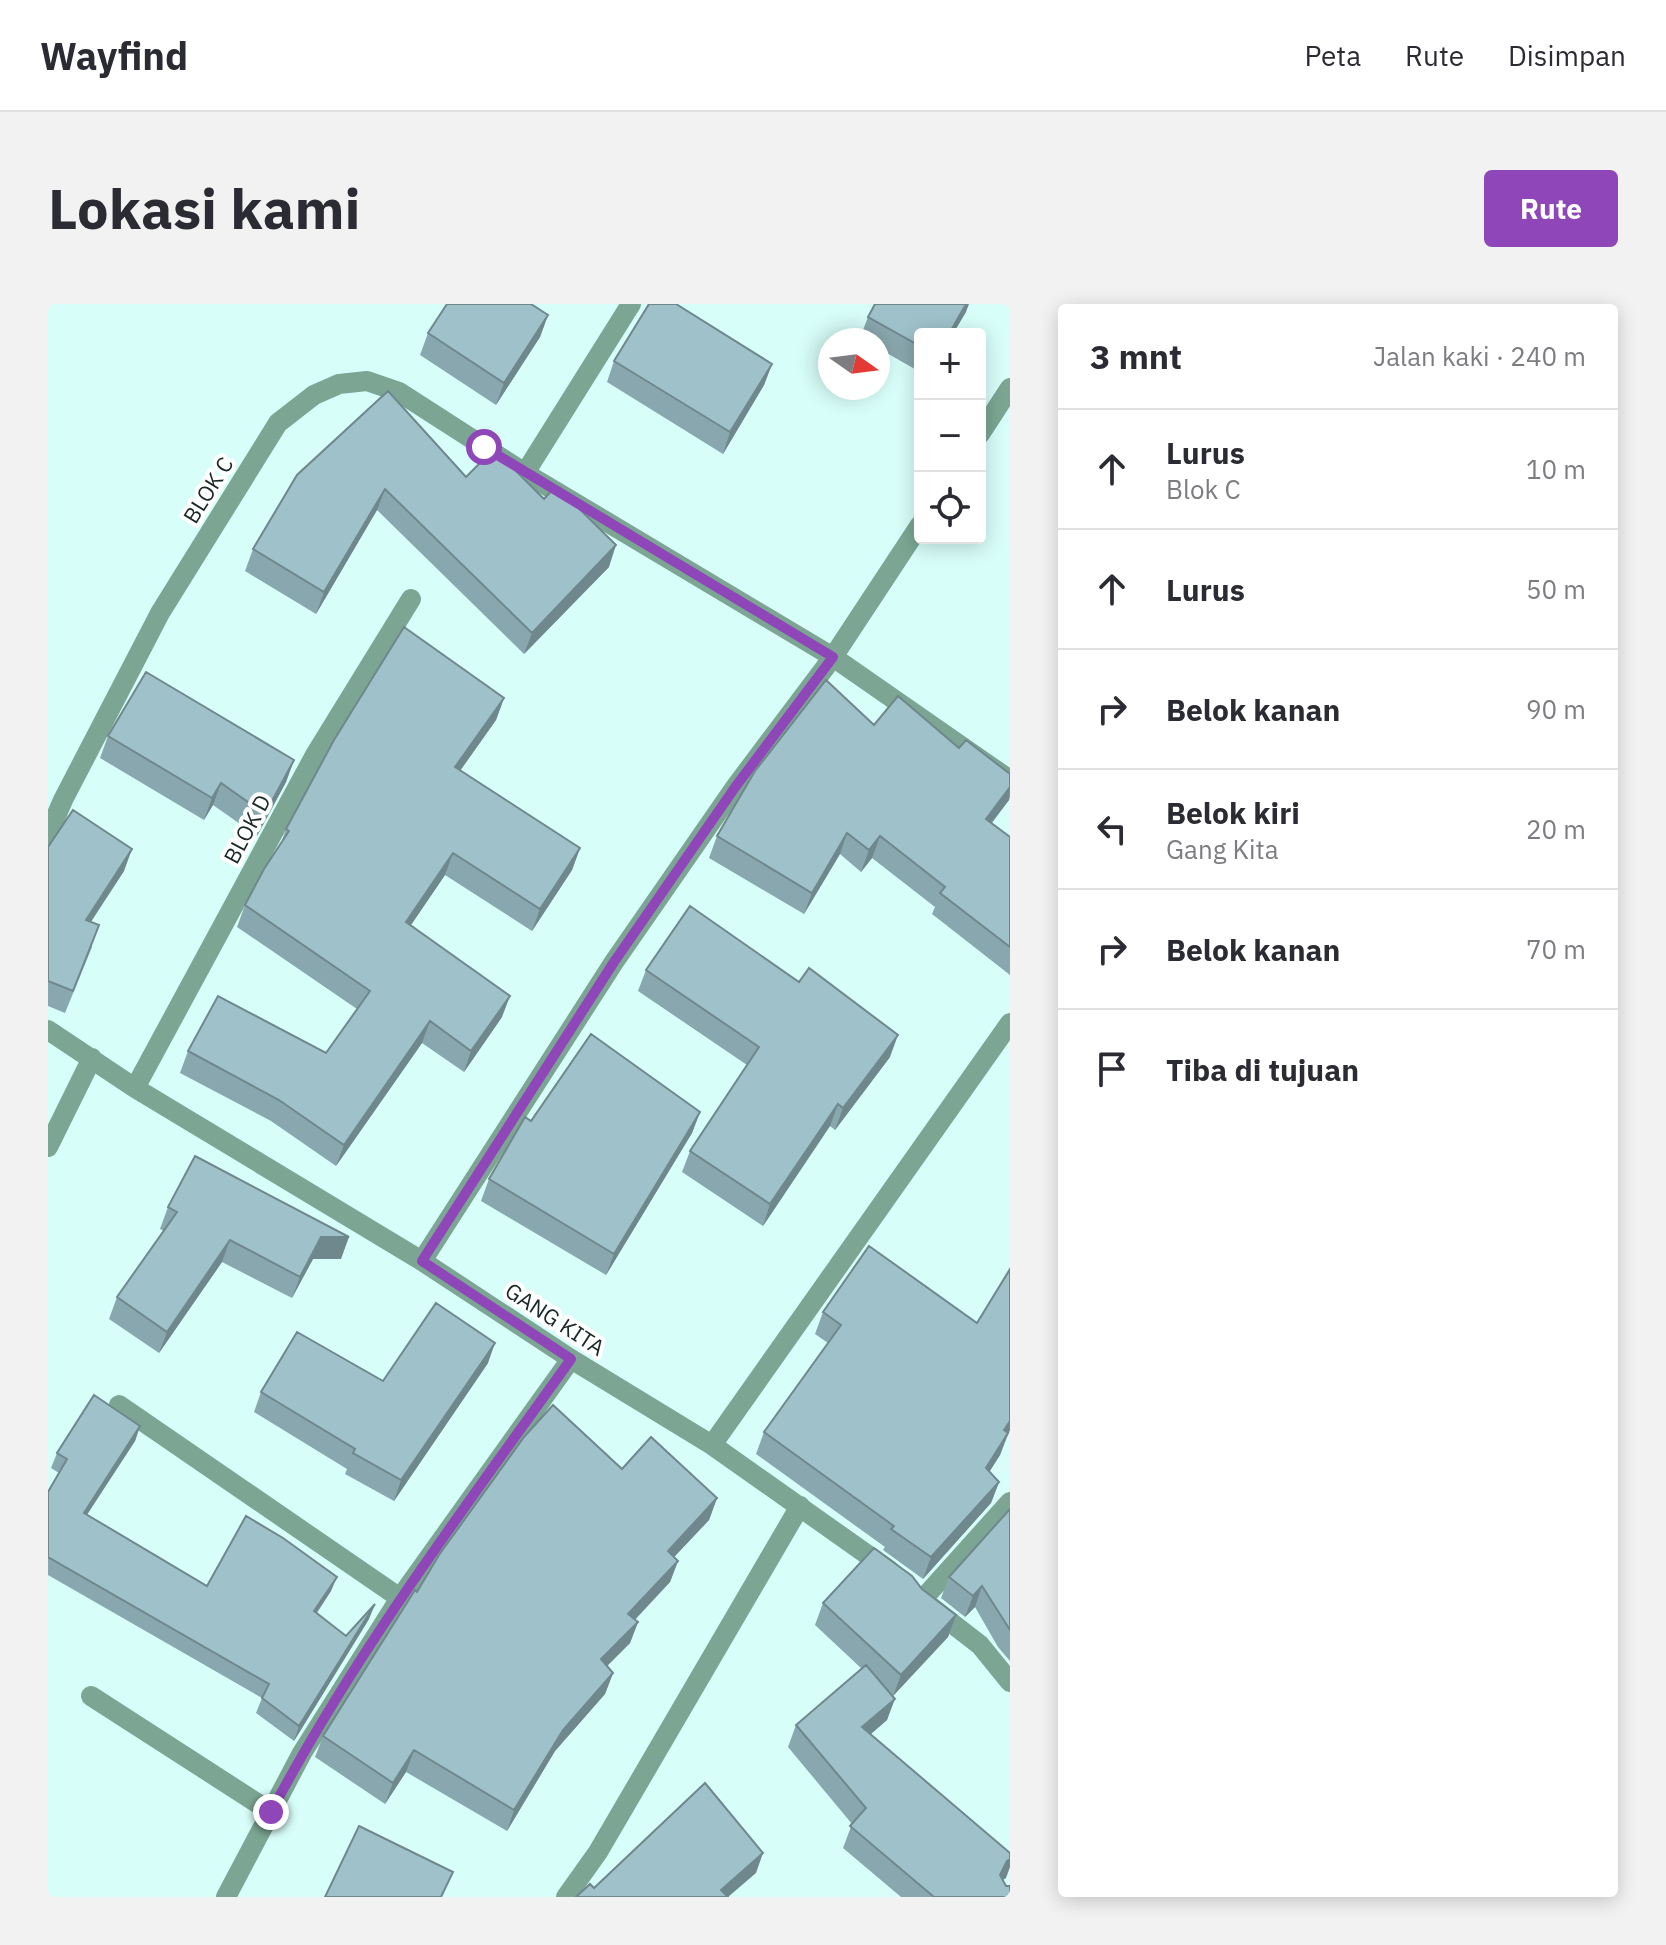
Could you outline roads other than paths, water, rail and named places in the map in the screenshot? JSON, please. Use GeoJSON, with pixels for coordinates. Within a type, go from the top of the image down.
{"type":"FeatureCollection","features":[{"type":"Feature","properties":{"kind":"street"},"geometry":{"type":"LineString","coordinates":[[525,473],[631,304]]}},
{"type":"Feature","properties":{"kind":"street","name":"BLOK C"},"geometry":{"type":"LineString","coordinates":[[48,835],[160,613],[278,423],[314,395],[339,384],[367,381],[399,392],[525,473],[833,657],[1010,780]]}},
{"type":"Feature","properties":{"kind":"street"},"geometry":{"type":"LineString","coordinates":[[986,425],[1010,388]]}},
{"type":"Feature","properties":{"kind":"street"},"geometry":{"type":"LineString","coordinates":[[422,1261],[614,962],[736,786],[833,657],[914,534]]}},
{"type":"Feature","properties":{"kind":"street","name":"BLOK D"},"geometry":{"type":"LineString","coordinates":[[135,1088],[315,755],[411,599]]}},
{"type":"Feature","properties":{"kind":"street"},"geometry":{"type":"LineString","coordinates":[[712,1445],[1010,1023]]}},
{"type":"Feature","properties":{"kind":"street","name":"GANG KITA"},"geometry":{"type":"LineString","coordinates":[[48,1030],[135,1088],[422,1261],[571,1359],[712,1445],[912,1589],[980,1645],[1010,1682]]}},
{"type":"Feature","properties":{"kind":"street"},"geometry":{"type":"LineString","coordinates":[[48,1147],[92,1058]]}},
{"type":"Feature","properties":{"kind":"street"},"geometry":{"type":"LineString","coordinates":[[226,1897],[302,1753],[400,1598],[571,1359]]}},
{"type":"Feature","properties":{"kind":"street"},"geometry":{"type":"LineString","coordinates":[[119,1405],[400,1598]]}},
{"type":"Feature","properties":{"kind":"street"},"geometry":{"type":"LineString","coordinates":[[912,1589],[1010,1502]]}},
{"type":"Feature","properties":{"kind":"street"},"geometry":{"type":"LineString","coordinates":[[566,1897],[598,1852],[800,1506]]}},
{"type":"Feature","properties":{"kind":"street"},"geometry":{"type":"LineString","coordinates":[[91,1696],[271,1812]]}}]}
